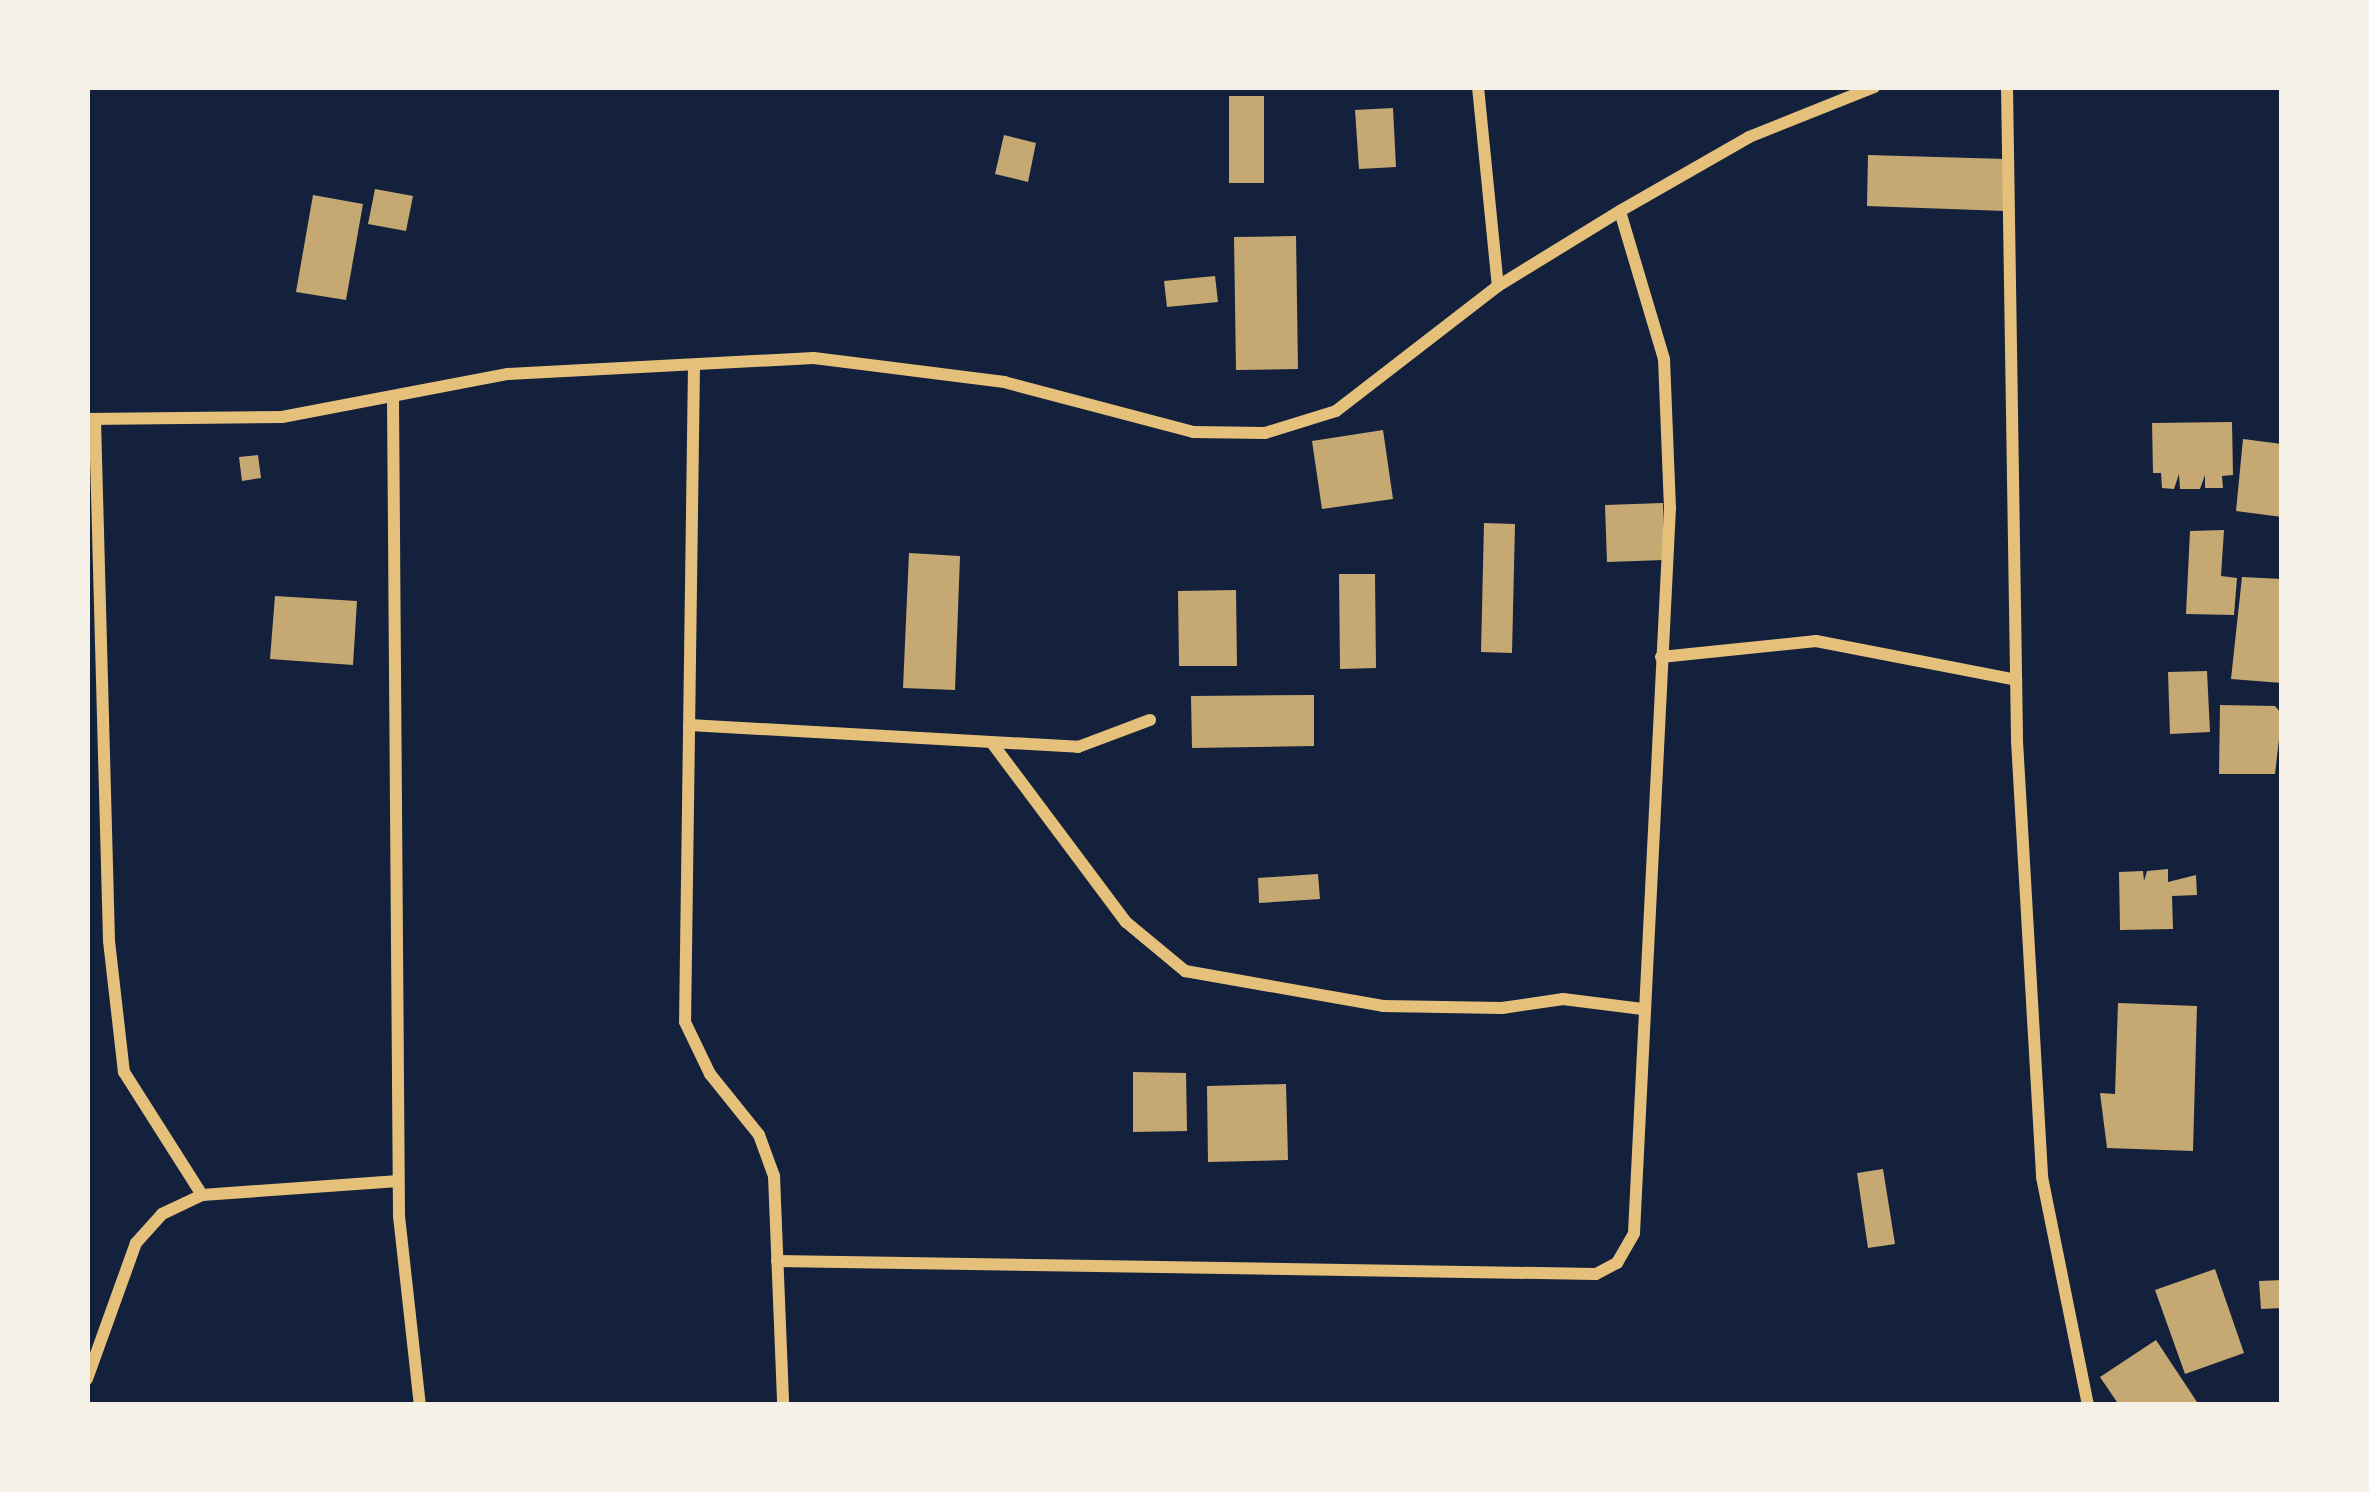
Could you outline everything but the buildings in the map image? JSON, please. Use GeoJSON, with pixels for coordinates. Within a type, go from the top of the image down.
{"type":"FeatureCollection","features":[{"type":"Feature","properties":{"kind":"street"},"geometry":{"type":"LineString","coordinates":[[1478,87],[1498,286]]}},
{"type":"Feature","properties":{"kind":"street"},"geometry":{"type":"LineString","coordinates":[[202,1195],[124,1072],[109,940],[91,420],[282,417],[508,374],[814,358],[1004,382],[1192,432],[1265,433],[1336,411],[1498,286],[1749,137],[1874,87]]}},
{"type":"Feature","properties":{"kind":"street"},"geometry":{"type":"LineString","coordinates":[[2007,87],[2016,680],[2042,1177],[2088,1405]]}},
{"type":"Feature","properties":{"kind":"street"},"geometry":{"type":"LineString","coordinates":[[777,1261],[1596,1274],[1617,1263],[1634,1232],[1670,508],[1664,358],[1620,211]]}},
{"type":"Feature","properties":{"kind":"street"},"geometry":{"type":"LineString","coordinates":[[694,364],[685,1022],[710,1074],[759,1135],[774,1176],[783,1405]]}},
{"type":"Feature","properties":{"kind":"street"},"geometry":{"type":"LineString","coordinates":[[393,398],[399,1181],[420,1405]]}},
{"type":"Feature","properties":{"kind":"street"},"geometry":{"type":"LineString","coordinates":[[1661,657],[1816,641],[2016,680]]}},
{"type":"Feature","properties":{"kind":"street"},"geometry":{"type":"LineString","coordinates":[[689,725],[1096,746],[1150,720]]}},
{"type":"Feature","properties":{"kind":"street"},"geometry":{"type":"LineString","coordinates":[[992,742],[1126,922],[1185,971],[1383,1006],[1502,1008],[1563,999],[1642,1009]]}},
{"type":"Feature","properties":{"kind":"street"},"geometry":{"type":"LineString","coordinates":[[87,1378],[136,1243],[162,1214],[202,1195],[399,1181]]}}]}
